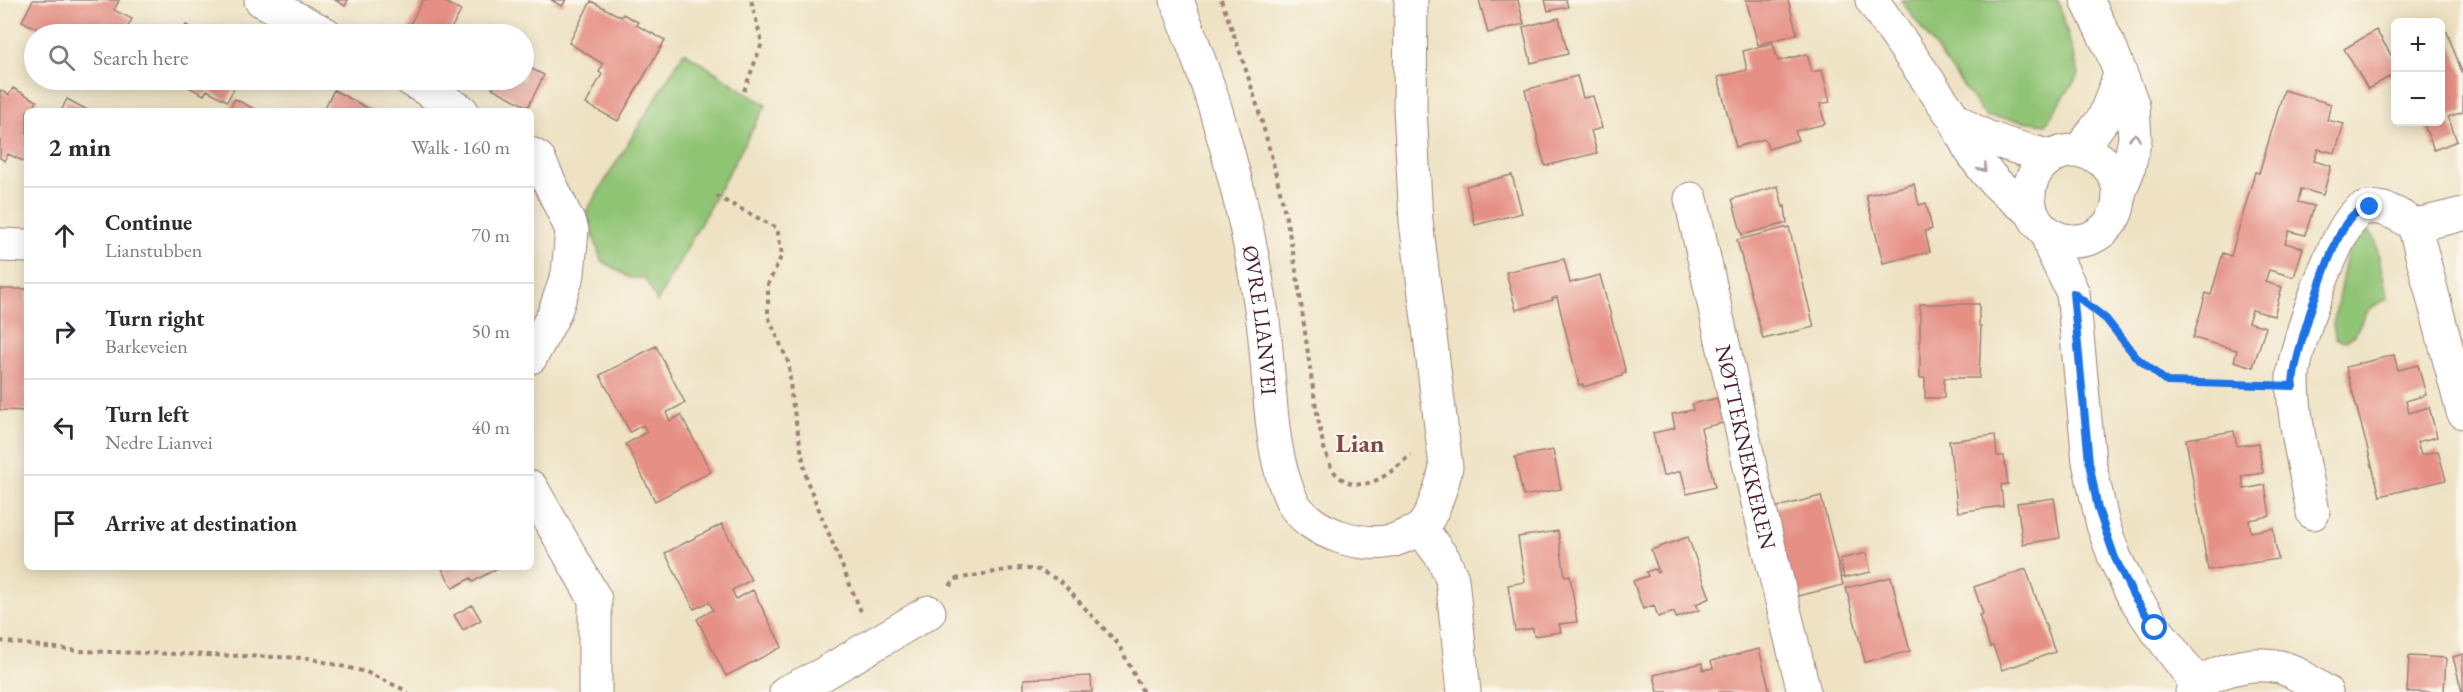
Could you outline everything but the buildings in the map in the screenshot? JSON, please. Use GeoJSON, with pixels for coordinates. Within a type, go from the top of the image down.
{"type":"FeatureCollection","features":[{"type":"Feature","properties":{"kind":"street"},"geometry":{"type":"LineString","coordinates":[[261,0],[307,24]]}},
{"type":"Feature","properties":{"kind":"street","name":"ØVRE LIANVEI"},"geometry":{"type":"LineString","coordinates":[[1177,0],[1216,110],[1235,179],[1262,314],[1276,444],[1283,477],[1293,502],[1312,524],[1323,531],[1351,539],[1392,541],[1421,528]]}},
{"type":"Feature","properties":{"kind":"street"},"geometry":{"type":"LineString","coordinates":[[1412,0],[1410,108],[1413,176],[1428,334],[1446,467],[1442,491],[1421,528],[1444,560],[1452,579],[1464,692]]}},
{"type":"Feature","properties":{"kind":"street"},"geometry":{"type":"LineString","coordinates":[[1872,0],[1954,118],[1972,154],[1993,180],[2059,239],[2074,242],[2089,239],[2103,231]]}},
{"type":"Feature","properties":{"kind":"street"},"geometry":{"type":"LineString","coordinates":[[2087,0],[2111,49],[2133,106],[2136,124],[2128,170],[2119,193]]}},
{"type":"Feature","properties":{"kind":"street"},"geometry":{"type":"LineString","coordinates":[[2120,75],[2104,118],[2066,154],[2041,165],[2031,181],[2029,193],[2039,221],[2073,293],[2089,462],[2103,525],[2133,595],[2195,688],[2217,673],[2248,666],[2280,667],[2326,692]]}},
{"type":"Feature","properties":{"kind":"street"},"geometry":{"type":"LineString","coordinates":[[427,90],[457,108]]}},
{"type":"Feature","properties":{"kind":"street"},"geometry":{"type":"LineString","coordinates":[[1954,118],[1968,129],[1984,136],[2066,154],[2094,156],[2107,165],[2116,179],[2119,193],[2118,206],[2113,219],[2103,231],[2073,293]]}},
{"type":"Feature","properties":{"kind":"street"},"geometry":{"type":"LineString","coordinates":[[534,156],[538,158],[572,230],[568,274],[555,314],[534,352]]}},
{"type":"Feature","properties":{"kind":"street","name":"NØTTEKNEKKEREN"},"geometry":{"type":"LineString","coordinates":[[1691,199],[1756,494],[1804,692]]}},
{"type":"Feature","properties":{"kind":"street"},"geometry":{"type":"LineString","coordinates":[[2313,513],[2293,375],[2310,313],[2338,239],[2350,218],[2360,210],[2378,207],[2414,224],[2463,214]]}},
{"type":"Feature","properties":{"kind":"street"},"geometry":{"type":"LineString","coordinates":[[2414,224],[2463,412]]}},
{"type":"Feature","properties":{"kind":"street"},"geometry":{"type":"LineString","coordinates":[[0,245],[24,246]]}},
{"type":"Feature","properties":{"kind":"street"},"geometry":{"type":"LineString","coordinates":[[534,492],[595,599],[596,692]]}},
{"type":"Feature","properties":{"kind":"street"},"geometry":{"type":"LineString","coordinates":[[786,692],[929,612]]}},
{"type":"Feature","properties":{"kind":"path"},"geometry":{"type":"LineString","coordinates":[[744,91],[762,43],[751,0]]}},
{"type":"Feature","properties":{"kind":"path"},"geometry":{"type":"LineString","coordinates":[[1221,0],[1251,87],[1282,200],[1294,259],[1317,416],[1324,448],[1334,473],[1348,483],[1366,485],[1388,476],[1411,455],[1443,436]]}},
{"type":"Feature","properties":{"kind":"path"},"geometry":{"type":"LineString","coordinates":[[716,196],[777,228],[783,255],[768,284],[768,316],[789,364],[791,395],[807,481],[874,644]]}},
{"type":"Feature","properties":{"kind":"path"},"geometry":{"type":"LineString","coordinates":[[2073,293],[2106,319],[2136,357],[2167,382],[2293,386]]}},
{"type":"Feature","properties":{"kind":"path"},"geometry":{"type":"LineString","coordinates":[[929,612],[955,579],[1019,568],[1039,570],[1060,581],[1119,645],[1143,692]]}},
{"type":"Feature","properties":{"kind":"path"},"geometry":{"type":"LineString","coordinates":[[0,641],[80,651],[308,658],[366,672],[409,692]]}},
{"type":"Feature","properties":{"kind":"green space"},"geometry":{"type":"Polygon","coordinates":[[[1901,0],[2058,0],[2079,74],[2046,124],[1985,116],[1901,0]]]}},
{"type":"Feature","properties":{"kind":"green space"},"geometry":{"type":"Polygon","coordinates":[[[684,52],[766,105],[657,302],[645,278],[630,278],[601,260],[586,212],[684,52]]]}},
{"type":"Feature","properties":{"kind":"green space"},"geometry":{"type":"Polygon","coordinates":[[[2365,227],[2375,239],[2388,299],[2370,309],[2355,335],[2345,341],[2336,339],[2333,325],[2349,243],[2365,227]]]}},
{"type":"Feature","properties":{"kind":"district","name":"Lian"},"geometry":{"type":"Point","coordinates":[1360,443]}},
{"type":"Feature","properties":{"kind":"route"},"geometry":{"type":"LineString","coordinates":[[2155,628],[2133,595],[2115,558],[2098,509],[2089,462],[2073,293],[2106,319],[2136,357],[2167,382],[2293,386],[2293,375],[2310,313],[2338,239],[2350,218],[2360,210],[2370,207]]}}]}
